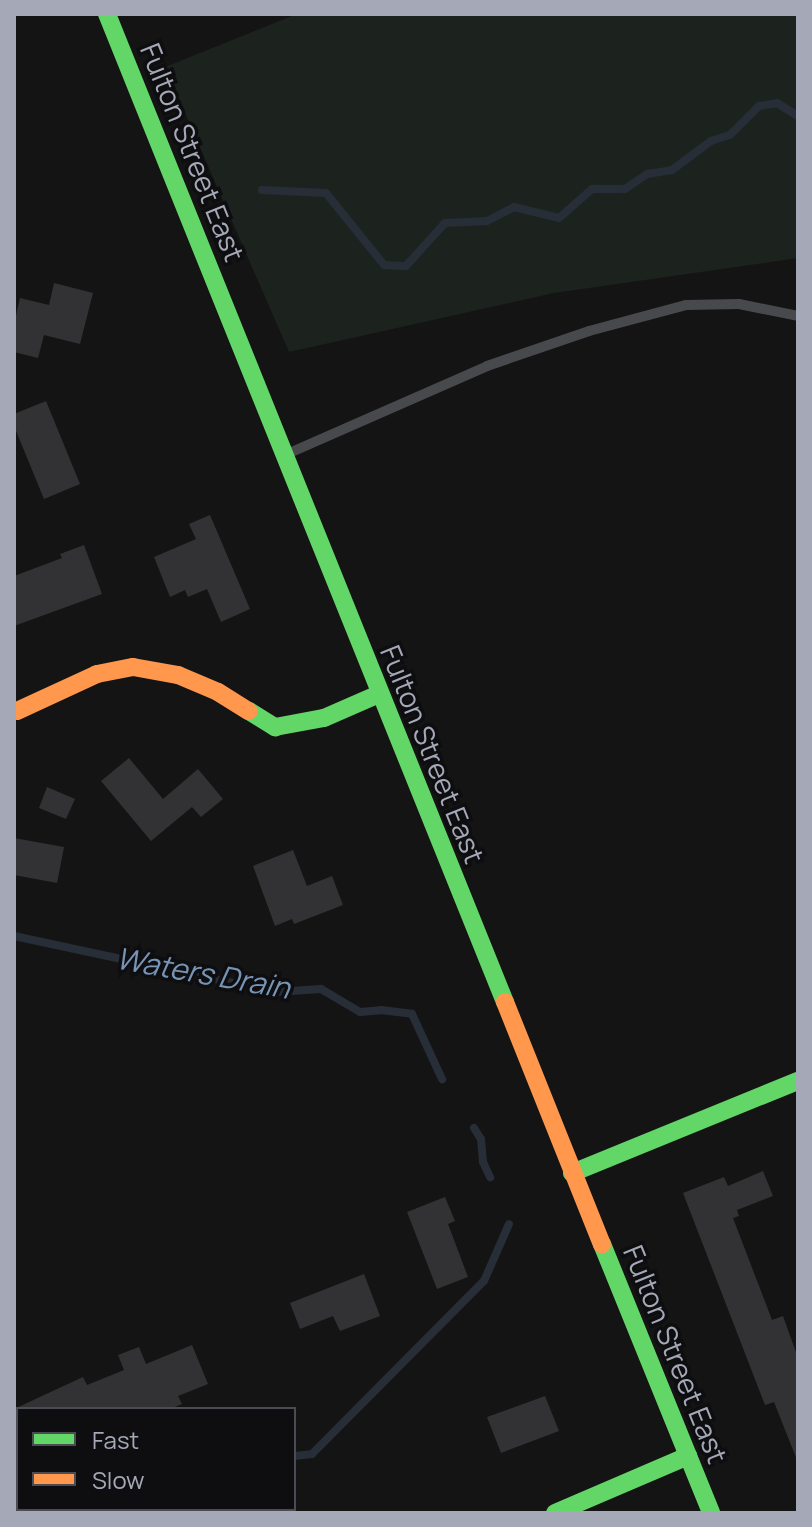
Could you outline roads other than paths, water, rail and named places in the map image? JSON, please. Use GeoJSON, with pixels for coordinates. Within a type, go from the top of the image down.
{"type":"FeatureCollection","features":[{"type":"Feature","properties":{"kind":"main road","name":"Fulton Street East"},"geometry":{"type":"LineString","coordinates":[[107,14],[711,1513]]}},
{"type":"Feature","properties":{"kind":"main road"},"geometry":{"type":"LineString","coordinates":[[15,711],[97,674],[133,667],[178,675],[218,692],[275,727],[324,718],[379,694]]}},
{"type":"Feature","properties":{"kind":"main road"},"geometry":{"type":"LineString","coordinates":[[572,1173],[798,1081]]}},
{"type":"Feature","properties":{"kind":"main road"},"geometry":{"type":"LineString","coordinates":[[555,1513],[688,1456]]}},
{"type":"Feature","properties":{"kind":"lane"},"geometry":{"type":"LineString","coordinates":[[285,455],[487,366],[589,331],[686,305],[739,304],[798,316]]}},
{"type":"Feature","properties":{"kind":"waterway","name":"Waters Drain"},"geometry":{"type":"LineString","coordinates":[[262,190],[326,193],[384,265],[406,266],[445,223],[487,221],[514,207],[559,218],[592,189],[625,189],[647,174],[672,170],[711,141],[730,135],[759,106],[777,103],[798,116]]}},
{"type":"Feature","properties":{"kind":"waterway","name":"Waters Drain"},"geometry":{"type":"LineString","coordinates":[[14,936],[276,992],[321,989],[360,1012],[381,1010],[412,1014],[442,1079]]}},
{"type":"Feature","properties":{"kind":"waterway","name":"Waters Drain"},"geometry":{"type":"LineString","coordinates":[[474,1128],[481,1139],[483,1162],[490,1177]]}},
{"type":"Feature","properties":{"kind":"waterway","name":"Waters Drain"},"geometry":{"type":"LineString","coordinates":[[296,1456],[312,1454],[484,1281],[509,1224]]}}]}
